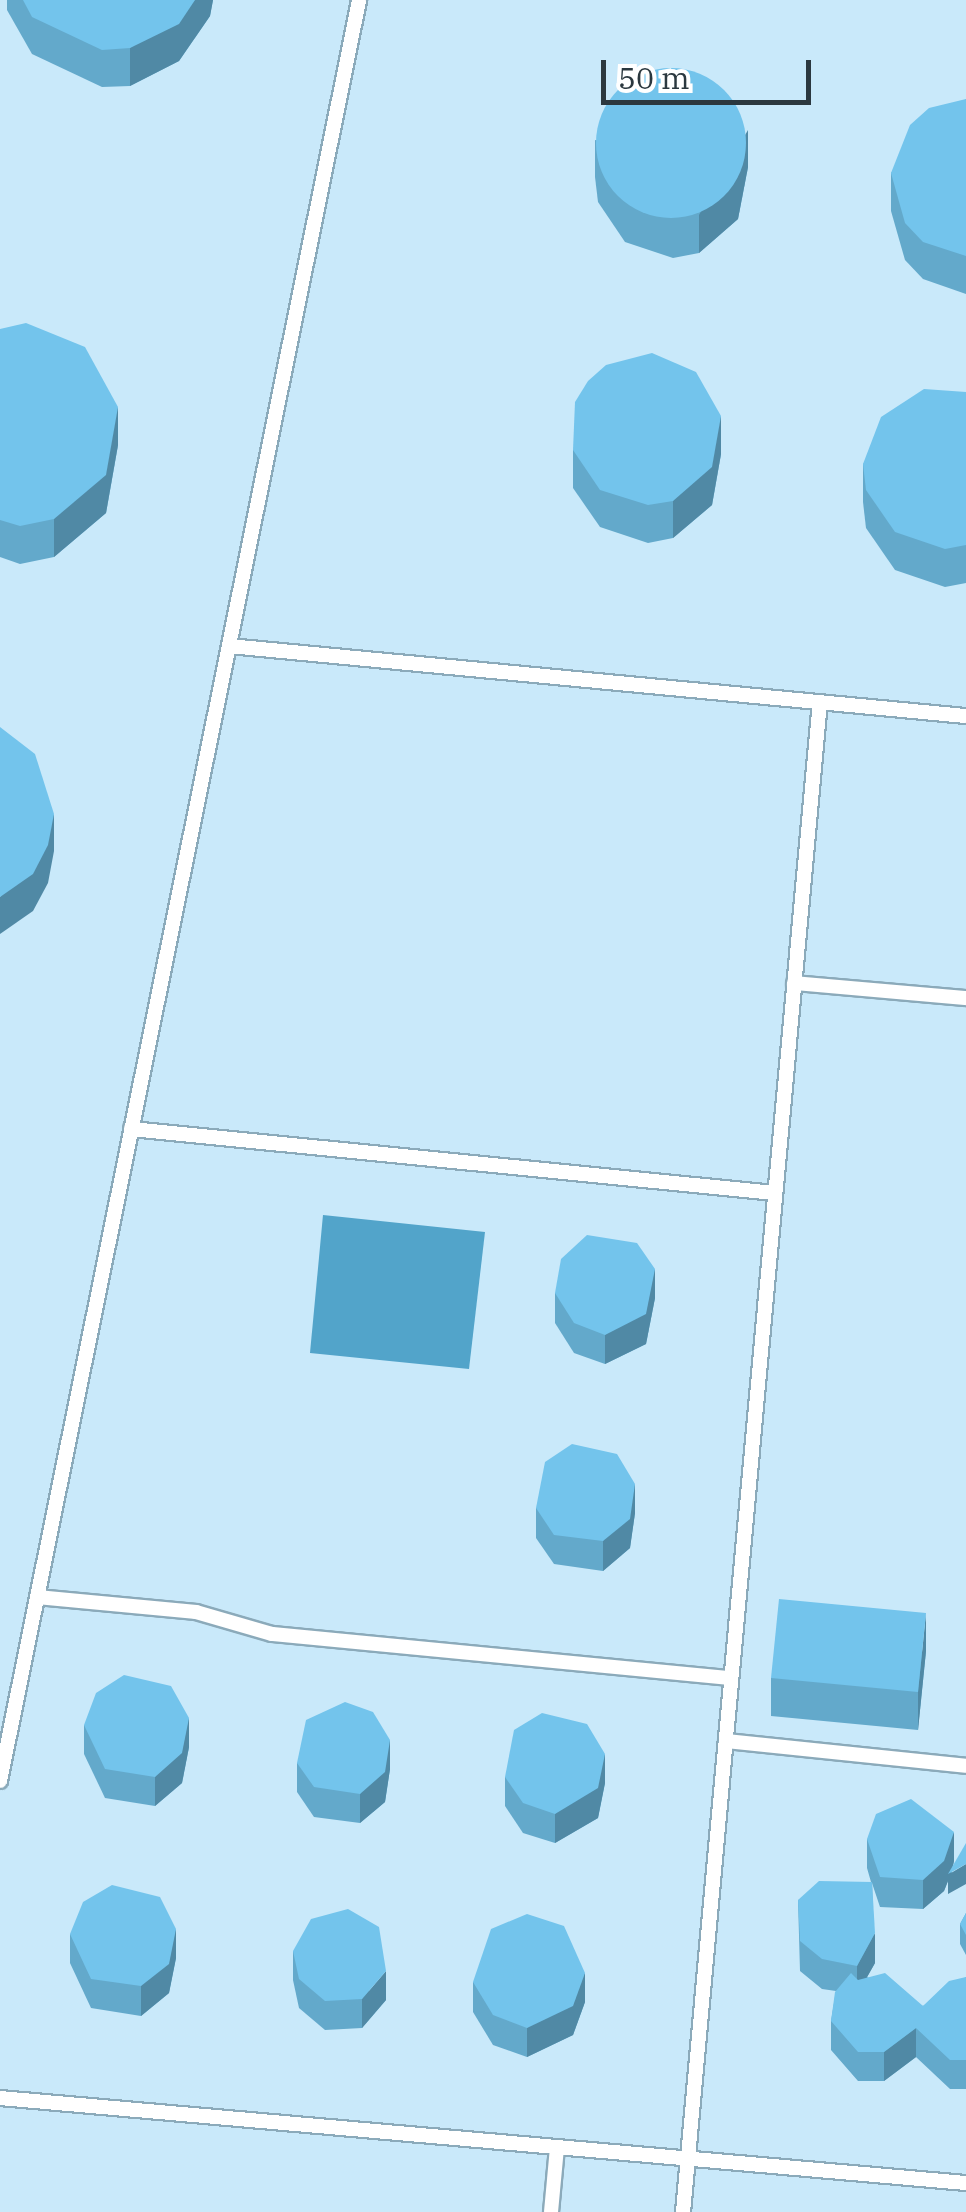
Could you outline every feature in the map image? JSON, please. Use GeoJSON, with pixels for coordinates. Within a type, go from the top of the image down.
{"type":"FeatureCollection","features":[{"type":"Feature","properties":{"kind":"lane"},"geometry":{"type":"LineString","coordinates":[[0,1781],[360,0]]}},
{"type":"Feature","properties":{"kind":"lane"},"geometry":{"type":"LineString","coordinates":[[229,646],[966,716]]}},
{"type":"Feature","properties":{"kind":"lane"},"geometry":{"type":"LineString","coordinates":[[683,2212],[820,702]]}},
{"type":"Feature","properties":{"kind":"lane"},"geometry":{"type":"LineString","coordinates":[[794,982],[966,998]]}},
{"type":"Feature","properties":{"kind":"lane"},"geometry":{"type":"LineString","coordinates":[[131,1130],[775,1194]]}},
{"type":"Feature","properties":{"kind":"lane"},"geometry":{"type":"LineString","coordinates":[[37,1597],[196,1612],[272,1634],[731,1678]]}},
{"type":"Feature","properties":{"kind":"lane"},"geometry":{"type":"LineString","coordinates":[[726,1741],[966,1766]]}},
{"type":"Feature","properties":{"kind":"lane"},"geometry":{"type":"LineString","coordinates":[[0,2098],[966,2183]]}},
{"type":"Feature","properties":{"kind":"lane"},"geometry":{"type":"LineString","coordinates":[[551,2212],[557,2147]]}},
{"type":"Feature","properties":{"kind":"shaded area"},"geometry":{"type":"Polygon","coordinates":[[[0,0],[966,0],[966,2212],[0,2212],[0,0]]]}},
{"type":"Feature","properties":{"kind":"water"},"geometry":{"type":"Polygon","coordinates":[[[323,1215],[485,1232],[469,1369],[310,1353],[323,1215]]]}},
{"type":"Feature","properties":{"kind":"building"},"geometry":{"type":"Polygon","coordinates":[[[23,0],[195,0],[179,24],[130,48],[102,50],[32,17],[23,0]]]}},
{"type":"Feature","properties":{"kind":"building"},"geometry":{"type":"Polygon","coordinates":[[[671,68],[700,74],[724,90],[740,114],[746,143],[740,172],[724,196],[700,212],[671,218],[642,212],[618,196],[602,172],[596,143],[602,114],[618,90],[642,74],[671,68]]]}},
{"type":"Feature","properties":{"kind":"building"},"geometry":{"type":"Polygon","coordinates":[[[966,99],[966,256],[923,242],[905,223],[891,173],[910,125],[929,108],[966,99]]]}},
{"type":"Feature","properties":{"kind":"building"},"geometry":{"type":"Polygon","coordinates":[[[26,323],[85,347],[118,407],[106,475],[54,519],[20,526],[0,520],[0,329],[26,323]]]}},
{"type":"Feature","properties":{"kind":"building"},"geometry":{"type":"Polygon","coordinates":[[[652,353],[696,372],[721,416],[712,467],[673,501],[648,505],[600,490],[573,450],[575,402],[588,381],[606,365],[652,353]]]}},
{"type":"Feature","properties":{"kind":"building"},"geometry":{"type":"Polygon","coordinates":[[[924,389],[966,392],[966,545],[945,549],[895,532],[866,490],[863,464],[881,417],[924,389]]]}},
{"type":"Feature","properties":{"kind":"building"},"geometry":{"type":"Polygon","coordinates":[[[0,727],[35,754],[54,814],[48,845],[33,874],[0,897],[0,727]]]}},
{"type":"Feature","properties":{"kind":"building"},"geometry":{"type":"Polygon","coordinates":[[[587,1235],[637,1243],[655,1269],[646,1314],[605,1335],[574,1323],[555,1293],[561,1259],[587,1235]]]}},
{"type":"Feature","properties":{"kind":"building"},"geometry":{"type":"Polygon","coordinates":[[[572,1444],[617,1454],[635,1484],[630,1519],[603,1541],[554,1535],[536,1508],[545,1462],[572,1444]]]}},
{"type":"Feature","properties":{"kind":"building"},"geometry":{"type":"Polygon","coordinates":[[[779,1599],[926,1613],[918,1692],[771,1678],[779,1599]]]}},
{"type":"Feature","properties":{"kind":"building"},"geometry":{"type":"Polygon","coordinates":[[[124,1675],[171,1686],[189,1718],[182,1753],[155,1777],[105,1769],[84,1725],[96,1693],[124,1675]]]}},
{"type":"Feature","properties":{"kind":"building"},"geometry":{"type":"Polygon","coordinates":[[[345,1702],[373,1712],[390,1740],[385,1772],[360,1794],[314,1787],[297,1763],[306,1720],[345,1702]]]}},
{"type":"Feature","properties":{"kind":"building"},"geometry":{"type":"Polygon","coordinates":[[[542,1713],[587,1724],[605,1754],[598,1788],[555,1814],[523,1803],[505,1777],[514,1730],[542,1713]]]}},
{"type":"Feature","properties":{"kind":"building"},"geometry":{"type":"Polygon","coordinates":[[[911,1799],[954,1832],[944,1861],[923,1880],[880,1877],[867,1839],[876,1814],[911,1799]]]}},
{"type":"Feature","properties":{"kind":"building"},"geometry":{"type":"Polygon","coordinates":[[[966,1843],[966,1864],[948,1874],[966,1843]]]}},
{"type":"Feature","properties":{"kind":"building"},"geometry":{"type":"Polygon","coordinates":[[[819,1881],[872,1882],[875,1933],[857,1966],[822,1959],[800,1941],[798,1900],[819,1881]]]}},
{"type":"Feature","properties":{"kind":"building"},"geometry":{"type":"Polygon","coordinates":[[[112,1885],[160,1897],[176,1929],[169,1964],[141,1986],[91,1979],[70,1934],[83,1902],[112,1885]]]}},
{"type":"Feature","properties":{"kind":"building"},"geometry":{"type":"Polygon","coordinates":[[[348,1909],[379,1927],[386,1971],[362,1999],[325,2001],[299,1979],[293,1951],[311,1919],[348,1909]]]}},
{"type":"Feature","properties":{"kind":"building"},"geometry":{"type":"Polygon","coordinates":[[[966,1913],[966,1935],[960,1924],[966,1913]]]}},
{"type":"Feature","properties":{"kind":"building"},"geometry":{"type":"Polygon","coordinates":[[[527,1914],[564,1926],[585,1973],[573,2006],[527,2028],[493,2015],[473,1982],[491,1929],[527,1914]]]}},
{"type":"Feature","properties":{"kind":"building"},"geometry":{"type":"Polygon","coordinates":[[[851,1973],[858,1980],[885,1973],[923,2006],[949,1981],[966,1977],[966,2060],[950,2060],[916,2028],[884,2052],[858,2052],[831,2021],[835,1992],[851,1973]]]}}]}
